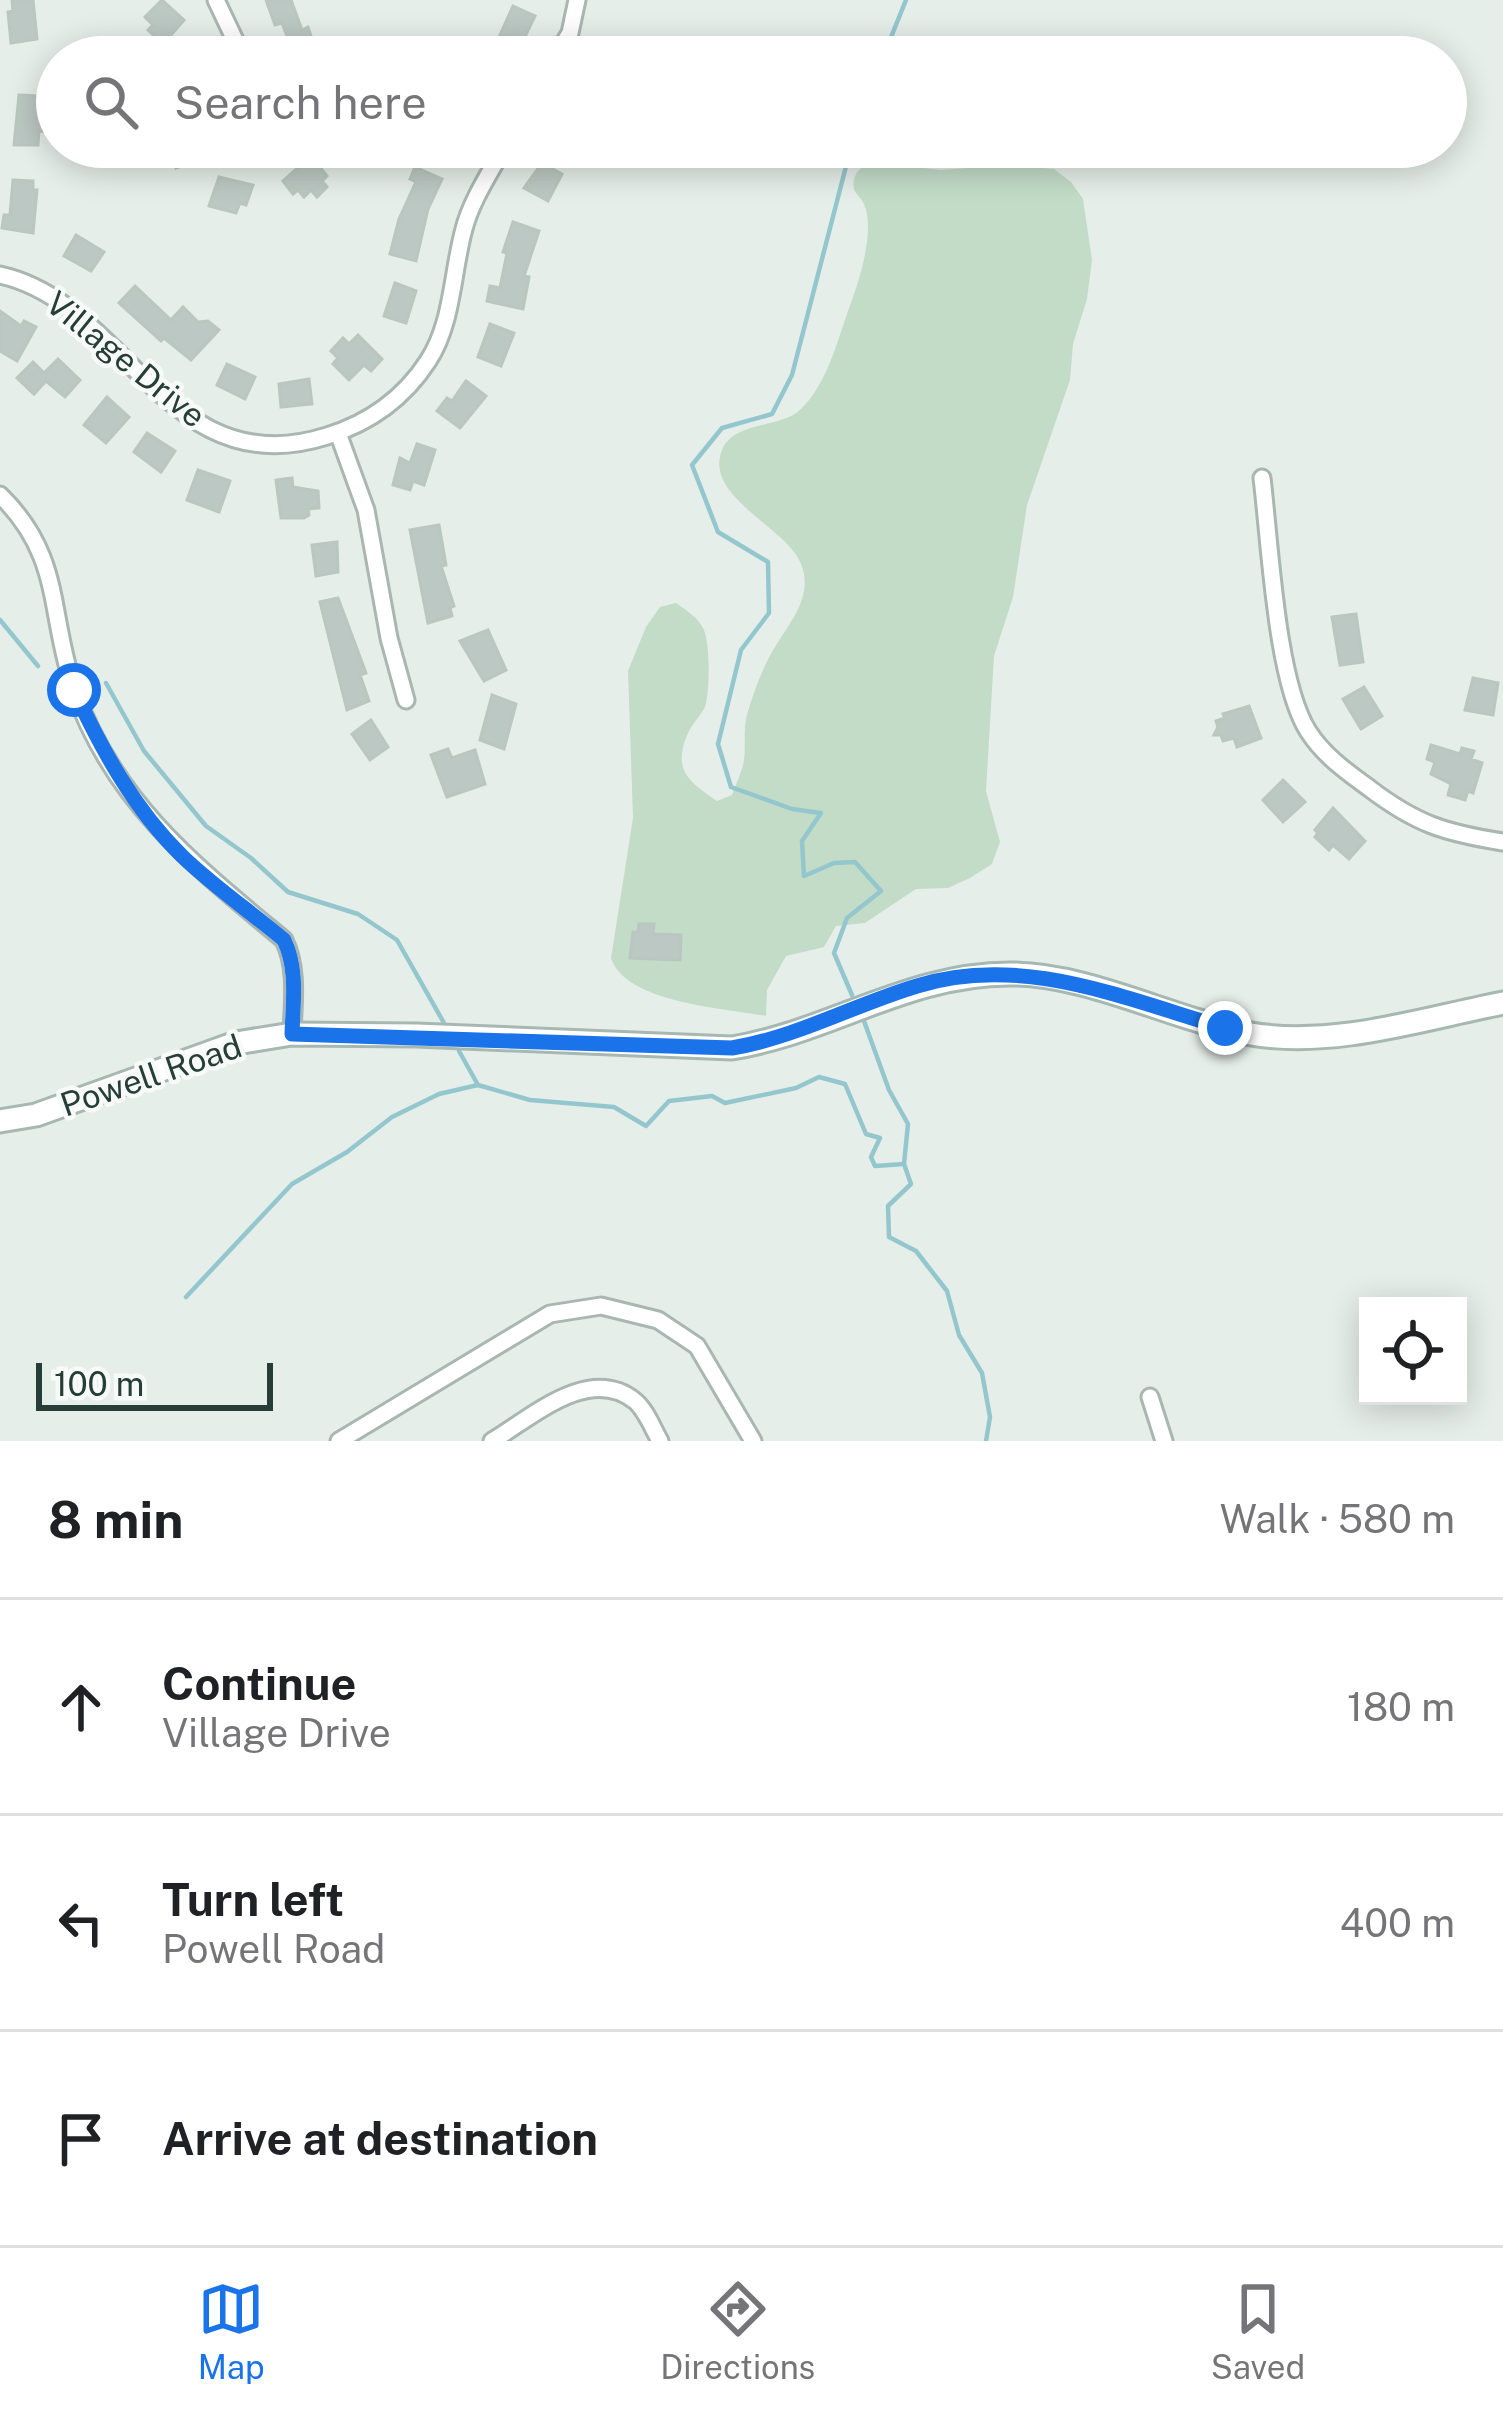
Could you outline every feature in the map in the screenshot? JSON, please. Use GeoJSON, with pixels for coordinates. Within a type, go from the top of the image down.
{"type":"FeatureCollection","features":[{"type":"Feature","properties":{"kind":"street"},"geometry":{"type":"LineString","coordinates":[[216,0],[233,36]]}},
{"type":"Feature","properties":{"kind":"street"},"geometry":{"type":"LineString","coordinates":[[567,36],[577,0]]}},
{"type":"Feature","properties":{"kind":"street","name":"Village Drive"},"geometry":{"type":"LineString","coordinates":[[0,275],[26,280],[64,304],[182,414],[207,428],[231,438],[268,442],[316,439],[385,408],[429,360],[450,296],[464,227],[493,168]]}},
{"type":"Feature","properties":{"kind":"street"},"geometry":{"type":"LineString","coordinates":[[338,433],[367,510],[389,638],[406,700]]}},
{"type":"Feature","properties":{"kind":"street"},"geometry":{"type":"LineString","coordinates":[[1262,478],[1288,685],[1308,730],[1334,761],[1403,814],[1448,833],[1503,842]]}},
{"type":"Feature","properties":{"kind":"street"},"geometry":{"type":"LineString","coordinates":[[0,495],[38,540],[48,566],[74,690],[122,782],[182,856],[284,940],[292,956],[292,1034]]}},
{"type":"Feature","properties":{"kind":"street","name":"Powell Road"},"geometry":{"type":"LineString","coordinates":[[0,1121],[36,1115],[236,1042],[292,1034],[732,1048],[772,1040],[918,985],[993,974],[1042,976],[1225,1028],[1298,1039],[1503,1004]]}},
{"type":"Feature","properties":{"kind":"street"},"geometry":{"type":"LineString","coordinates":[[339,1441],[550,1314],[601,1306],[658,1320],[697,1346],[754,1441]]}},
{"type":"Feature","properties":{"kind":"street"},"geometry":{"type":"LineString","coordinates":[[492,1441],[580,1389],[595,1388],[609,1388],[637,1402],[656,1440]]}},
{"type":"Feature","properties":{"kind":"street"},"geometry":{"type":"LineString","coordinates":[[1150,1397],[1164,1441]]}},
{"type":"Feature","properties":{"kind":"green space"},"geometry":{"type":"Polygon","coordinates":[[[1054,169],[1083,199],[1092,260],[1070,380],[1027,505],[1013,597],[994,656],[986,791],[1000,842],[992,864],[948,888],[916,889],[865,923],[836,926],[824,947],[786,956],[767,990],[766,1016],[655,994],[620,973],[611,958],[633,818],[628,671],[660,607],[676,603],[699,622],[707,646],[708,691],[705,707],[684,744],[682,764],[690,779],[717,801],[732,795],[743,764],[752,698],[805,587],[793,551],[724,483],[719,467],[722,450],[737,434],[801,409],[824,376],[864,258],[868,228],[864,204],[853,184],[858,171],[1054,169]]]}},
{"type":"Feature","properties":{"kind":"building"},"geometry":{"type":"Polygon","coordinates":[[[12,0],[33,0],[36,39],[11,43],[8,12],[13,11],[12,0]]]}},
{"type":"Feature","properties":{"kind":"building"},"geometry":{"type":"Polygon","coordinates":[[[162,0],[184,20],[170,36],[154,36],[148,30],[153,25],[145,17],[162,0]]]}},
{"type":"Feature","properties":{"kind":"building"},"geometry":{"type":"Polygon","coordinates":[[[266,0],[291,0],[302,30],[308,27],[311,36],[287,36],[282,23],[275,25],[266,0]]]}},
{"type":"Feature","properties":{"kind":"building"},"geometry":{"type":"Polygon","coordinates":[[[513,6],[535,16],[525,36],[500,35],[513,6]]]}},
{"type":"Feature","properties":{"kind":"building"},"geometry":{"type":"Polygon","coordinates":[[[19,95],[36,96],[36,145],[14,145],[19,95]]]}},
{"type":"Feature","properties":{"kind":"building"},"geometry":{"type":"Polygon","coordinates":[[[298,168],[321,168],[327,187],[317,197],[311,190],[304,197],[298,190],[293,194],[283,181],[298,168]]]}},
{"type":"Feature","properties":{"kind":"building"},"geometry":{"type":"Polygon","coordinates":[[[417,168],[442,179],[428,209],[416,261],[390,254],[416,182],[410,179],[417,168]]]}},
{"type":"Feature","properties":{"kind":"building"},"geometry":{"type":"Polygon","coordinates":[[[538,168],[562,174],[548,201],[524,188],[538,168]]]}},
{"type":"Feature","properties":{"kind":"building"},"geometry":{"type":"Polygon","coordinates":[[[219,177],[253,185],[246,205],[240,203],[236,213],[209,206],[219,177]]]}},
{"type":"Feature","properties":{"kind":"building"},"geometry":{"type":"Polygon","coordinates":[[[13,180],[33,181],[33,190],[37,190],[33,233],[2,228],[4,215],[10,215],[13,180]]]}},
{"type":"Feature","properties":{"kind":"building"},"geometry":{"type":"Polygon","coordinates":[[[513,222],[539,231],[524,276],[529,277],[523,309],[487,301],[490,286],[500,288],[507,253],[503,252],[513,222]]]}},
{"type":"Feature","properties":{"kind":"building"},"geometry":{"type":"Polygon","coordinates":[[[76,235],[104,252],[91,271],[64,256],[76,235]]]}},
{"type":"Feature","properties":{"kind":"building"},"geometry":{"type":"Polygon","coordinates":[[[395,283],[416,291],[406,323],[384,316],[395,283]]]}},
{"type":"Feature","properties":{"kind":"building"},"geometry":{"type":"Polygon","coordinates":[[[135,286],[171,320],[183,307],[198,322],[208,321],[219,330],[191,360],[164,338],[161,341],[119,303],[135,286]]]}},
{"type":"Feature","properties":{"kind":"building"},"geometry":{"type":"Polygon","coordinates":[[[0,311],[21,326],[24,321],[36,327],[17,361],[0,351],[0,311]]]}},
{"type":"Feature","properties":{"kind":"building"},"geometry":{"type":"Polygon","coordinates":[[[490,324],[514,333],[501,366],[478,357],[490,324]]]}},
{"type":"Feature","properties":{"kind":"building"},"geometry":{"type":"Polygon","coordinates":[[[358,335],[382,359],[371,371],[364,365],[349,380],[333,364],[338,358],[331,351],[343,338],[349,344],[358,335]]]}},
{"type":"Feature","properties":{"kind":"building"},"geometry":{"type":"Polygon","coordinates":[[[58,359],[80,380],[65,397],[46,381],[34,394],[17,378],[33,362],[44,373],[58,359]]]}},
{"type":"Feature","properties":{"kind":"building"},"geometry":{"type":"Polygon","coordinates":[[[227,364],[255,377],[245,399],[217,385],[227,364]]]}},
{"type":"Feature","properties":{"kind":"building"},"geometry":{"type":"Polygon","coordinates":[[[309,379],[312,404],[281,407],[279,384],[309,379]]]}},
{"type":"Feature","properties":{"kind":"building"},"geometry":{"type":"Polygon","coordinates":[[[466,381],[486,396],[460,428],[437,411],[447,398],[452,401],[466,381]]]}},
{"type":"Feature","properties":{"kind":"building"},"geometry":{"type":"Polygon","coordinates":[[[107,397],[129,417],[106,443],[84,425],[107,397]]]}},
{"type":"Feature","properties":{"kind":"building"},"geometry":{"type":"Polygon","coordinates":[[[147,433],[175,451],[161,472],[134,452],[147,433]]]}},
{"type":"Feature","properties":{"kind":"building"},"geometry":{"type":"Polygon","coordinates":[[[417,444],[435,450],[424,485],[413,481],[410,490],[393,485],[400,458],[410,463],[417,444]]]}},
{"type":"Feature","properties":{"kind":"building"},"geometry":{"type":"Polygon","coordinates":[[[198,470],[230,481],[219,512],[187,500],[198,470]]]}},
{"type":"Feature","properties":{"kind":"building"},"geometry":{"type":"Polygon","coordinates":[[[292,478],[293,487],[318,491],[319,508],[308,509],[304,518],[281,518],[276,480],[292,478]]]}},
{"type":"Feature","properties":{"kind":"building"},"geometry":{"type":"Polygon","coordinates":[[[439,525],[446,565],[441,566],[454,606],[452,616],[428,623],[410,530],[439,525]]]}},
{"type":"Feature","properties":{"kind":"building"},"geometry":{"type":"Polygon","coordinates":[[[337,542],[338,572],[316,576],[312,545],[337,542]]]}},
{"type":"Feature","properties":{"kind":"building"},"geometry":{"type":"Polygon","coordinates":[[[338,598],[366,673],[360,675],[369,701],[347,710],[320,602],[338,598]]]}},
{"type":"Feature","properties":{"kind":"building"},"geometry":{"type":"Polygon","coordinates":[[[1356,614],[1363,662],[1340,665],[1332,617],[1356,614]]]}},
{"type":"Feature","properties":{"kind":"building"},"geometry":{"type":"Polygon","coordinates":[[[488,630],[506,670],[484,681],[460,641],[488,630]]]}},
{"type":"Feature","properties":{"kind":"building"},"geometry":{"type":"Polygon","coordinates":[[[1473,678],[1498,683],[1493,715],[1465,710],[1473,678]]]}},
{"type":"Feature","properties":{"kind":"building"},"geometry":{"type":"Polygon","coordinates":[[[1364,687],[1382,716],[1361,729],[1343,699],[1364,687]]]}},
{"type":"Feature","properties":{"kind":"building"},"geometry":{"type":"Polygon","coordinates":[[[492,695],[516,704],[504,749],[480,740],[492,695]]]}},
{"type":"Feature","properties":{"kind":"building"},"geometry":{"type":"Polygon","coordinates":[[[1249,706],[1261,738],[1237,747],[1234,738],[1223,741],[1221,735],[1214,735],[1216,721],[1225,718],[1223,714],[1249,706]]]}},
{"type":"Feature","properties":{"kind":"building"},"geometry":{"type":"Polygon","coordinates":[[[371,720],[388,747],[370,760],[352,734],[371,720]]]}},
{"type":"Feature","properties":{"kind":"building"},"geometry":{"type":"Polygon","coordinates":[[[1431,745],[1460,754],[1462,748],[1474,751],[1471,759],[1482,763],[1473,793],[1468,791],[1465,800],[1448,795],[1451,784],[1431,774],[1435,762],[1427,759],[1431,745]]]}},
{"type":"Feature","properties":{"kind":"building"},"geometry":{"type":"Polygon","coordinates":[[[448,749],[452,758],[475,750],[485,784],[447,797],[431,755],[448,749]]]}},
{"type":"Feature","properties":{"kind":"building"},"geometry":{"type":"Polygon","coordinates":[[[1283,780],[1305,802],[1283,822],[1263,800],[1283,780]]]}},
{"type":"Feature","properties":{"kind":"building"},"geometry":{"type":"Polygon","coordinates":[[[1333,808],[1365,841],[1349,859],[1315,837],[1315,830],[1333,808]]]}},
{"type":"Feature","properties":{"kind":"building"},"geometry":{"type":"Polygon","coordinates":[[[639,924],[654,924],[653,934],[681,935],[680,960],[630,958],[633,932],[638,932],[639,924]]]}},
{"type":"Feature","properties":{"kind":"waterway"},"geometry":{"type":"LineString","coordinates":[[891,36],[906,0]]}},
{"type":"Feature","properties":{"kind":"waterway"},"geometry":{"type":"LineString","coordinates":[[846,168],[792,375],[772,414],[722,428],[692,465],[718,532],[768,562],[769,613],[741,650],[718,744],[731,787],[792,809],[821,813],[802,841],[804,876],[834,863],[855,862],[881,891],[847,918],[834,953],[852,995]]}},
{"type":"Feature","properties":{"kind":"waterway"},"geometry":{"type":"LineString","coordinates":[[0,620],[38,666]]}},
{"type":"Feature","properties":{"kind":"waterway"},"geometry":{"type":"LineString","coordinates":[[106,683],[144,751],[206,826],[288,892],[358,914],[397,940],[444,1023]]}},
{"type":"Feature","properties":{"kind":"waterway"},"geometry":{"type":"LineString","coordinates":[[864,1021],[889,1090],[908,1124],[904,1164],[911,1184],[888,1206],[889,1237],[916,1251],[947,1291],[959,1335],[982,1373],[990,1417],[986,1441]]}},
{"type":"Feature","properties":{"kind":"waterway"},"geometry":{"type":"LineString","coordinates":[[459,1051],[478,1085]]}},
{"type":"Feature","properties":{"kind":"waterway"},"geometry":{"type":"LineString","coordinates":[[186,1297],[292,1184],[347,1152],[392,1117],[439,1094],[478,1085],[530,1100],[614,1107],[646,1126],[669,1101],[712,1096],[725,1103],[796,1088],[819,1077],[845,1084],[866,1134],[880,1138],[871,1157],[875,1166],[904,1164]]}},
{"type":"Feature","properties":{"kind":"route"},"geometry":{"type":"LineString","coordinates":[[74,690],[122,782],[151,821],[182,856],[284,940],[292,956],[292,1034],[732,1048],[772,1040],[918,985],[964,976],[1019,974],[1064,981],[1225,1028]]}}]}
